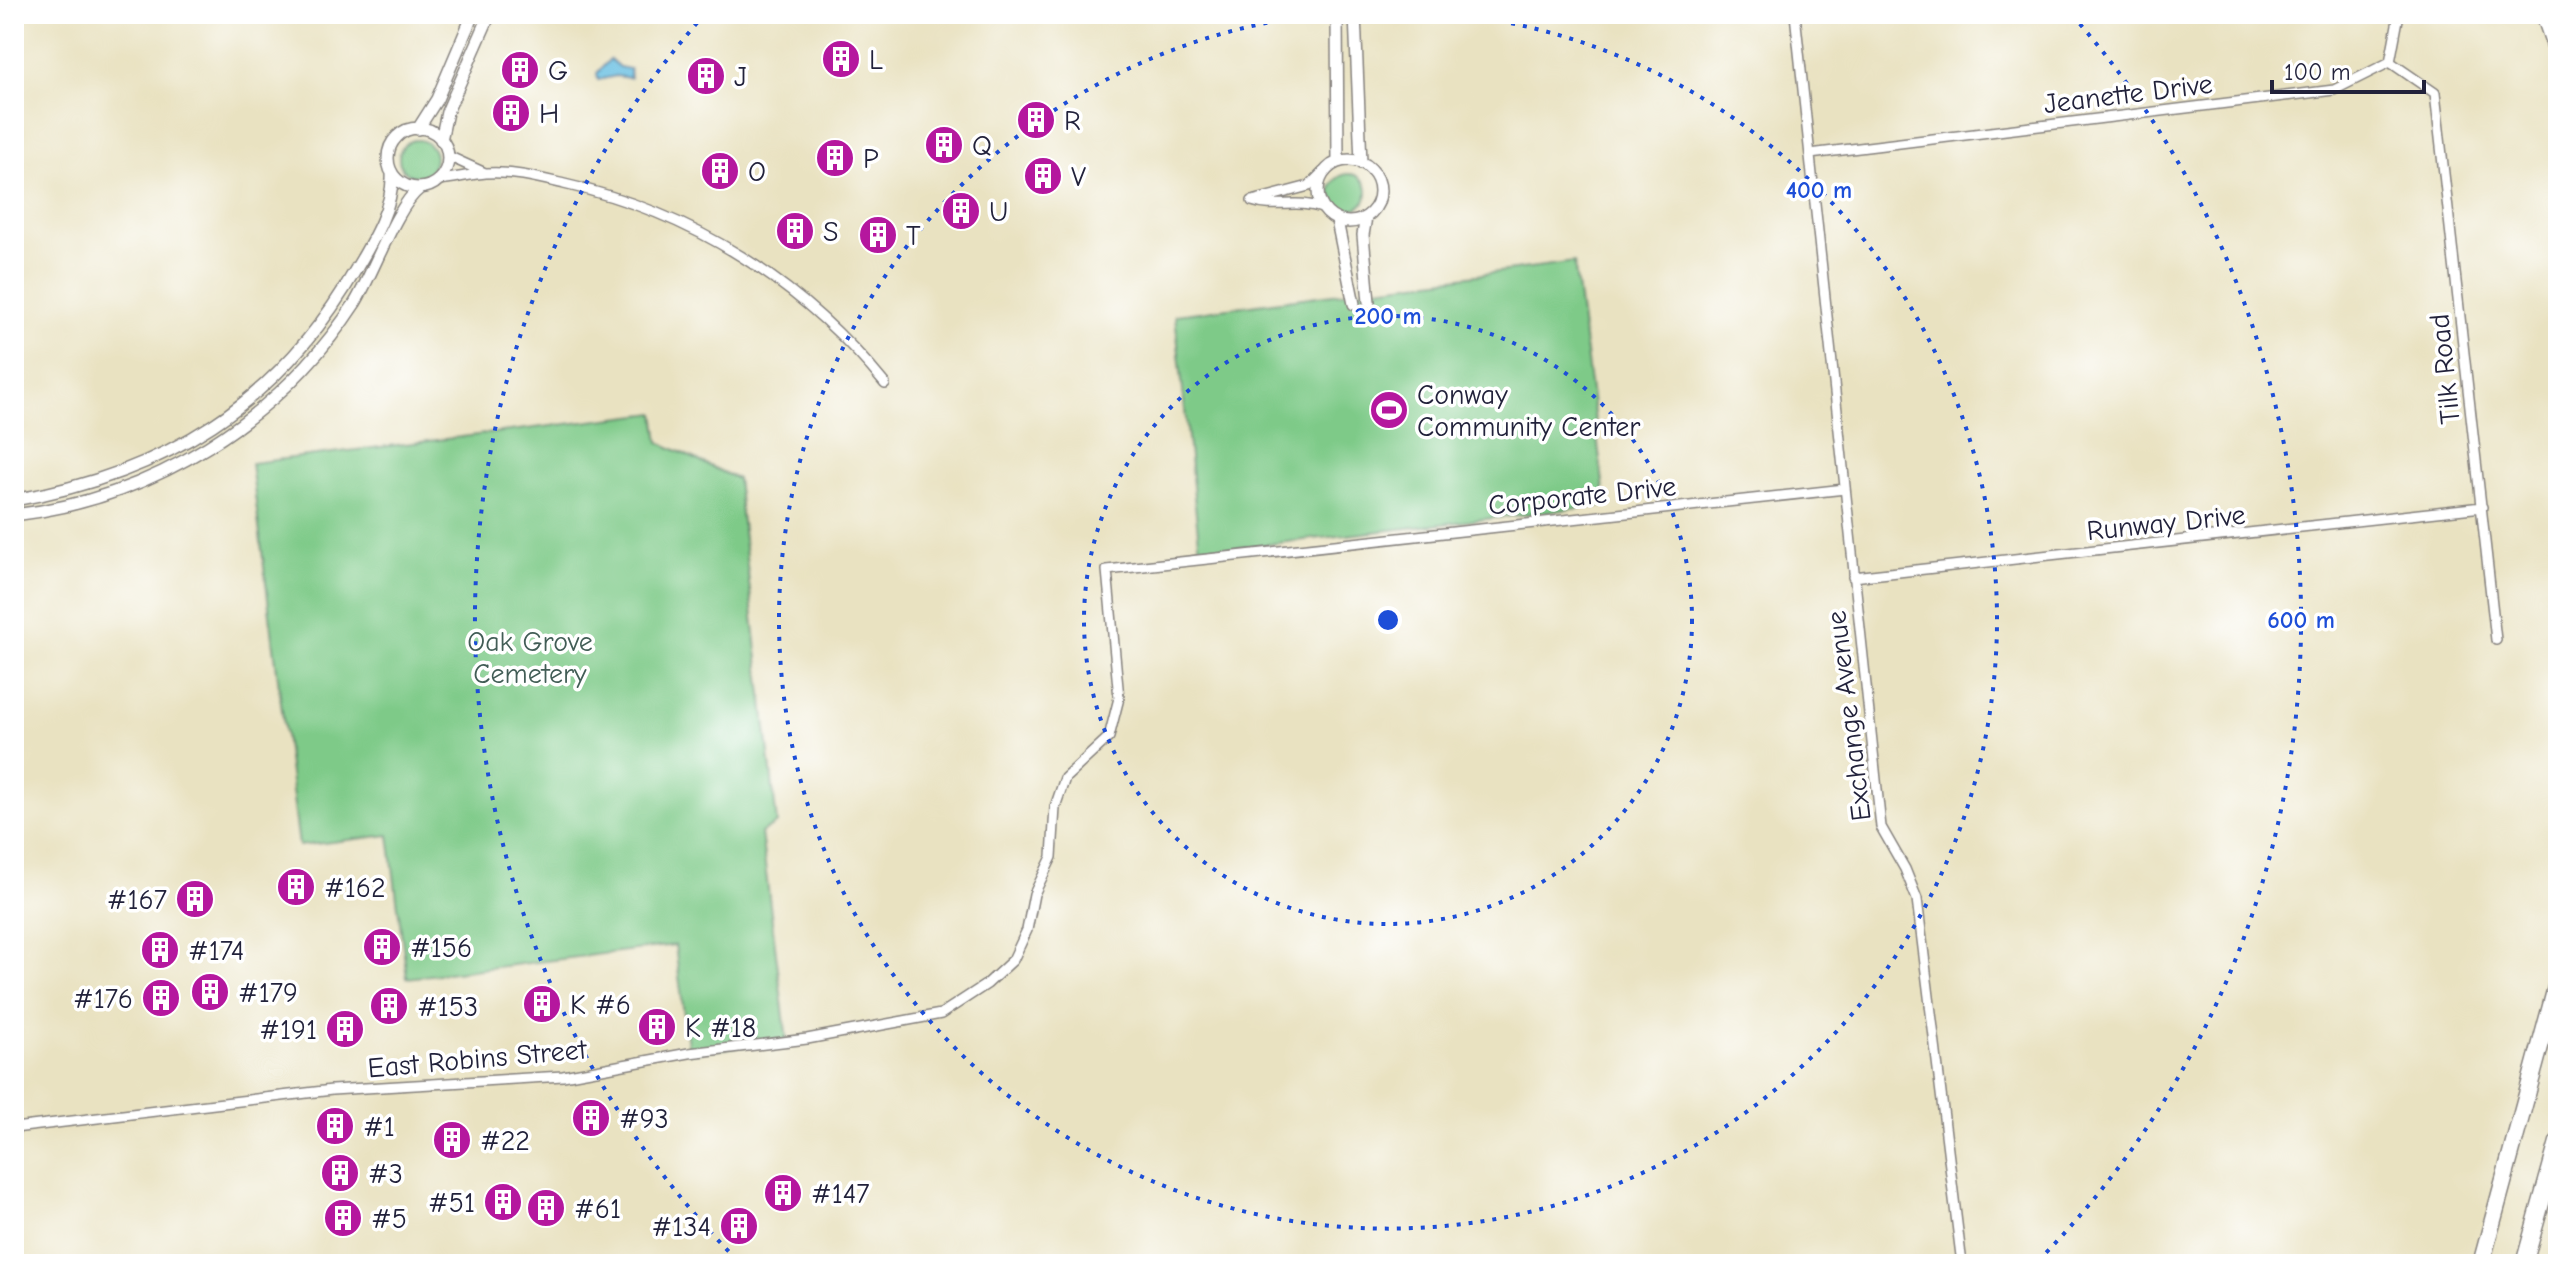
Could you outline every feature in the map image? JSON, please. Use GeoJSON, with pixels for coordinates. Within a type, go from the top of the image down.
{"type":"FeatureCollection","features":[{"type":"Feature","properties":{"kind":"highway"},"geometry":{"type":"LineString","coordinates":[[2544,14],[2558,54]]}},
{"type":"Feature","properties":{"kind":"highway"},"geometry":{"type":"LineString","coordinates":[[2481,1264],[2558,980]]}},
{"type":"Feature","properties":{"kind":"highway"},"geometry":{"type":"LineString","coordinates":[[2524,1264],[2558,1142]]}},
{"type":"Feature","properties":{"kind":"street"},"geometry":{"type":"LineString","coordinates":[[418,129],[437,99],[473,14]]}},
{"type":"Feature","properties":{"kind":"street"},"geometry":{"type":"LineString","coordinates":[[441,140],[447,112],[490,14]]}},
{"type":"Feature","properties":{"kind":"street"},"geometry":{"type":"LineString","coordinates":[[1337,14],[1338,162]]}},
{"type":"Feature","properties":{"kind":"street"},"geometry":{"type":"LineString","coordinates":[[1355,14],[1361,163]]}},
{"type":"Feature","properties":{"kind":"street","name":"Exchange Avenue"},"geometry":{"type":"LineString","coordinates":[[1795,14],[1881,827],[1905,869],[1917,899],[1962,1264]]}},
{"type":"Feature","properties":{"kind":"street"},"geometry":{"type":"LineString","coordinates":[[2390,62],[2399,14]]}},
{"type":"Feature","properties":{"kind":"street","name":"Jeanette Drive"},"geometry":{"type":"LineString","coordinates":[[1810,154],[2334,90],[2390,62]]}},
{"type":"Feature","properties":{"kind":"street","name":"Tilk Road"},"geometry":{"type":"LineString","coordinates":[[2390,62],[2435,93],[2496,640]]}},
{"type":"Feature","properties":{"kind":"street"},"geometry":{"type":"LineString","coordinates":[[420,188],[401,183],[392,173],[388,160],[391,146],[405,132],[418,129],[431,132],[441,140],[448,156],[446,170],[438,180]]}},
{"type":"Feature","properties":{"kind":"street"},"geometry":{"type":"LineString","coordinates":[[448,156],[483,172]]}},
{"type":"Feature","properties":{"kind":"street"},"geometry":{"type":"LineString","coordinates":[[1337,221],[1357,222],[1366,217],[1378,202],[1380,192],[1374,173],[1361,163],[1338,162],[1309,186],[1252,201],[1265,205],[1288,202],[1322,208],[1337,221],[1354,304]]}},
{"type":"Feature","properties":{"kind":"street"},"geometry":{"type":"LineString","coordinates":[[14,515],[109,494],[204,451],[275,397],[327,342],[374,271],[404,201],[420,188],[438,180],[483,172],[533,177],[589,189],[697,231],[736,252],[799,296],[860,353],[885,384]]}},
{"type":"Feature","properties":{"kind":"street"},"geometry":{"type":"LineString","coordinates":[[1322,208],[1317,190],[1323,172]]}},
{"type":"Feature","properties":{"kind":"street"},"geometry":{"type":"LineString","coordinates":[[138,467],[188,441],[236,409],[289,361],[348,284],[387,206],[392,173]]}},
{"type":"Feature","properties":{"kind":"street"},"geometry":{"type":"LineString","coordinates":[[1366,217],[1363,235],[1369,302]]}},
{"type":"Feature","properties":{"kind":"street"},"geometry":{"type":"LineString","coordinates":[[204,451],[206,438],[236,415],[236,409]]}},
{"type":"Feature","properties":{"kind":"street"},"geometry":{"type":"LineString","coordinates":[[14,500],[73,489],[188,449],[204,451]]}},
{"type":"Feature","properties":{"kind":"street","name":"Corporate Drive"},"geometry":{"type":"LineString","coordinates":[[941,1014],[987,984],[1013,960],[1027,930],[1034,894],[1052,857],[1055,807],[1065,778],[1109,737],[1119,698],[1107,570],[1845,489]]}},
{"type":"Feature","properties":{"kind":"street","name":"Runway Drive"},"geometry":{"type":"LineString","coordinates":[[1853,577],[2482,507]]}},
{"type":"Feature","properties":{"kind":"street","name":"East Robins Street"},"geometry":{"type":"LineString","coordinates":[[14,1128],[332,1090],[563,1076],[689,1053],[807,1039],[941,1014]]}},
{"type":"Feature","properties":{"kind":"green space"},"geometry":{"type":"Polygon","coordinates":[[[417,140],[430,145],[435,158],[430,171],[417,176],[404,171],[399,158],[404,145],[417,140]]]}},
{"type":"Feature","properties":{"kind":"green space"},"geometry":{"type":"Polygon","coordinates":[[[1349,174],[1362,179],[1367,192],[1362,205],[1349,210],[1336,205],[1331,192],[1336,179],[1349,174]]]}},
{"type":"Feature","properties":{"kind":"green space","name":"Conway Community Center"},"geometry":{"type":"Polygon","coordinates":[[[1574,262],[1606,505],[1200,552],[1175,315],[1574,262]]]}},
{"type":"Feature","properties":{"kind":"green space","name":"Oak Grove Cemetery"},"geometry":{"type":"Polygon","coordinates":[[[655,413],[659,442],[737,479],[777,823],[761,833],[787,1041],[689,1053],[675,945],[407,978],[389,835],[299,846],[251,463],[655,413]]]}},
{"type":"Feature","properties":{"kind":"water"},"geometry":{"type":"Polygon","coordinates":[[[610,59],[619,67],[630,69],[630,78],[616,76],[598,80],[597,73],[610,59]]]}},
{"type":"Feature","properties":{"kind":"place","name":"L"},"geometry":{"type":"Point","coordinates":[841,59]}},
{"type":"Feature","properties":{"kind":"place","name":"G"},"geometry":{"type":"Point","coordinates":[520,70]}},
{"type":"Feature","properties":{"kind":"place","name":"J"},"geometry":{"type":"Point","coordinates":[706,76]}},
{"type":"Feature","properties":{"kind":"place","name":"H"},"geometry":{"type":"Point","coordinates":[511,113]}},
{"type":"Feature","properties":{"kind":"place","name":"R"},"geometry":{"type":"Point","coordinates":[1036,120]}},
{"type":"Feature","properties":{"kind":"place","name":"Q"},"geometry":{"type":"Point","coordinates":[944,145]}},
{"type":"Feature","properties":{"kind":"place","name":"P"},"geometry":{"type":"Point","coordinates":[835,158]}},
{"type":"Feature","properties":{"kind":"place","name":"O"},"geometry":{"type":"Point","coordinates":[720,171]}},
{"type":"Feature","properties":{"kind":"place","name":"V"},"geometry":{"type":"Point","coordinates":[1043,176]}},
{"type":"Feature","properties":{"kind":"place","name":"U"},"geometry":{"type":"Point","coordinates":[961,211]}},
{"type":"Feature","properties":{"kind":"place","name":"S"},"geometry":{"type":"Point","coordinates":[795,231]}},
{"type":"Feature","properties":{"kind":"place","name":"T"},"geometry":{"type":"Point","coordinates":[878,235]}},
{"type":"Feature","properties":{"kind":"place","name":"Conway Community Center"},"geometry":{"type":"Point","coordinates":[1389,410]}},
{"type":"Feature","properties":{"kind":"place","name":"#162"},"geometry":{"type":"Point","coordinates":[296,887]}},
{"type":"Feature","properties":{"kind":"place","name":"#167"},"geometry":{"type":"Point","coordinates":[195,899]}},
{"type":"Feature","properties":{"kind":"place","name":"#156"},"geometry":{"type":"Point","coordinates":[382,947]}},
{"type":"Feature","properties":{"kind":"place","name":"#174"},"geometry":{"type":"Point","coordinates":[160,950]}},
{"type":"Feature","properties":{"kind":"place","name":"#179"},"geometry":{"type":"Point","coordinates":[210,992]}},
{"type":"Feature","properties":{"kind":"place","name":"#176"},"geometry":{"type":"Point","coordinates":[161,998]}},
{"type":"Feature","properties":{"kind":"place","name":"K #6"},"geometry":{"type":"Point","coordinates":[542,1004]}},
{"type":"Feature","properties":{"kind":"place","name":"#153"},"geometry":{"type":"Point","coordinates":[389,1006]}},
{"type":"Feature","properties":{"kind":"place","name":"K #18"},"geometry":{"type":"Point","coordinates":[657,1027]}},
{"type":"Feature","properties":{"kind":"place","name":"#191"},"geometry":{"type":"Point","coordinates":[345,1029]}},
{"type":"Feature","properties":{"kind":"place","name":"#93"},"geometry":{"type":"Point","coordinates":[591,1118]}},
{"type":"Feature","properties":{"kind":"place","name":"#1"},"geometry":{"type":"Point","coordinates":[335,1126]}},
{"type":"Feature","properties":{"kind":"place","name":"#22"},"geometry":{"type":"Point","coordinates":[452,1140]}},
{"type":"Feature","properties":{"kind":"place","name":"#3"},"geometry":{"type":"Point","coordinates":[340,1173]}},
{"type":"Feature","properties":{"kind":"place","name":"#147"},"geometry":{"type":"Point","coordinates":[783,1193]}},
{"type":"Feature","properties":{"kind":"place","name":"#51"},"geometry":{"type":"Point","coordinates":[503,1202]}},
{"type":"Feature","properties":{"kind":"place","name":"#61"},"geometry":{"type":"Point","coordinates":[546,1208]}},
{"type":"Feature","properties":{"kind":"place","name":"#5"},"geometry":{"type":"Point","coordinates":[343,1218]}},
{"type":"Feature","properties":{"kind":"place","name":"#134"},"geometry":{"type":"Point","coordinates":[739,1226]}}]}
